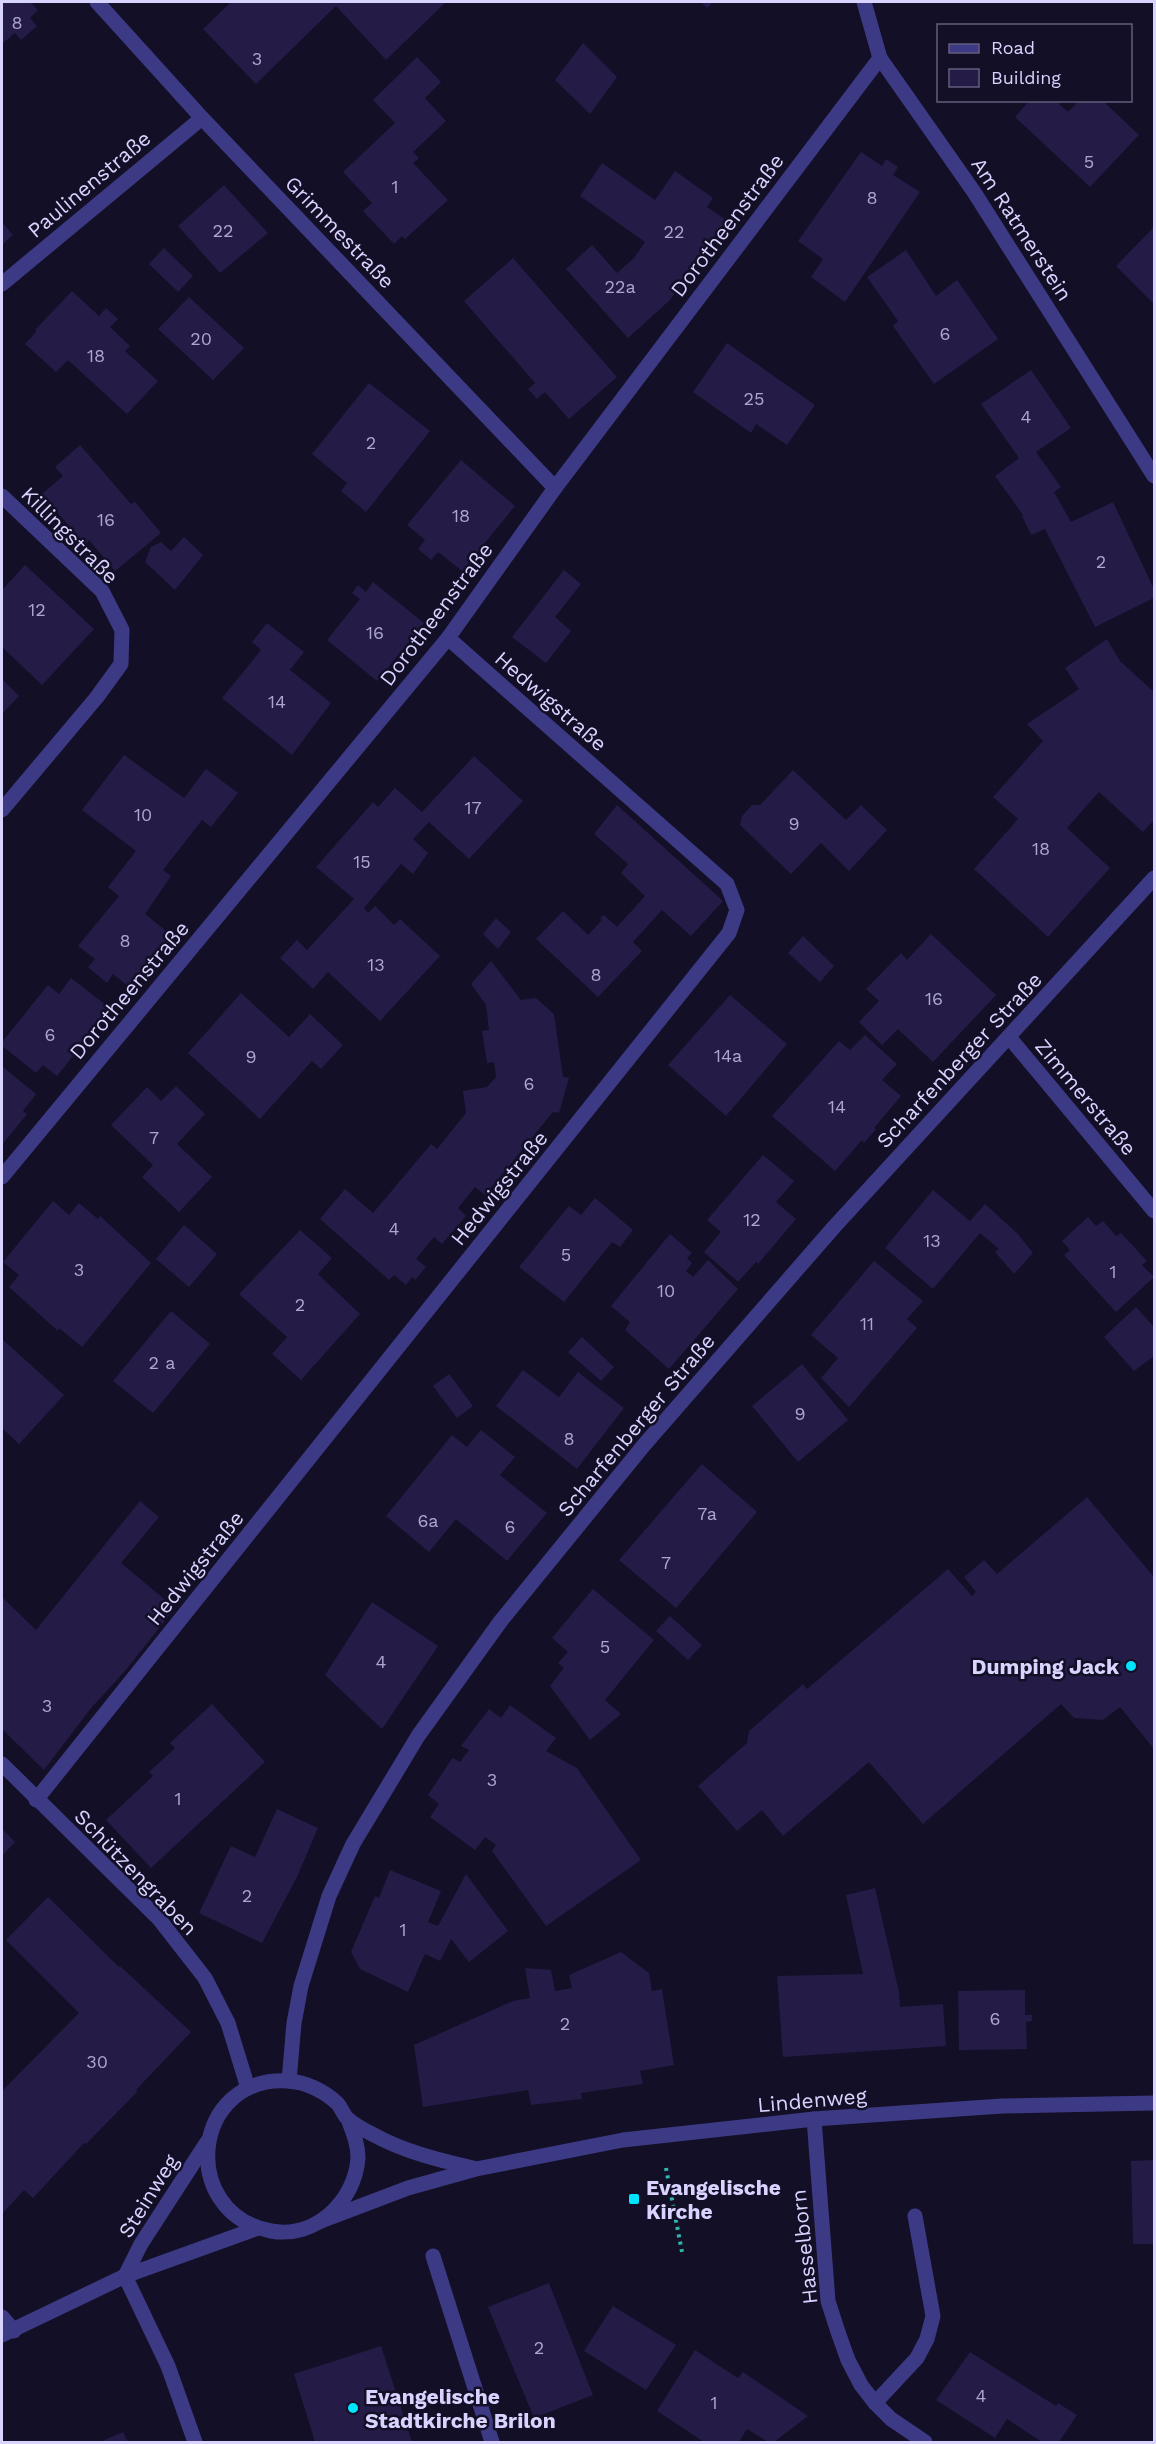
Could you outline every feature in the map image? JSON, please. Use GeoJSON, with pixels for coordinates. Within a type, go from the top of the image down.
{"type":"FeatureCollection","features":[{"type":"Feature","properties":{"kind":"street","name":"Grimmestraße"},"geometry":{"type":"LineString","coordinates":[[97,2],[202,118],[555,488]]}},
{"type":"Feature","properties":{"kind":"street","name":"Am Ratmerstein"},"geometry":{"type":"LineString","coordinates":[[864,2],[880,58],[974,192],[1155,476]]}},
{"type":"Feature","properties":{"kind":"street","name":"Dorotheenstraße"},"geometry":{"type":"LineString","coordinates":[[2,1177],[448,638],[555,488],[880,58]]}},
{"type":"Feature","properties":{"kind":"street","name":"Paulinenstraße"},"geometry":{"type":"LineString","coordinates":[[2,284],[202,118]]}},
{"type":"Feature","properties":{"kind":"street","name":"Killingstraße"},"geometry":{"type":"LineString","coordinates":[[2,496],[102,591],[122,630],[121,664],[97,698],[2,810]]}},
{"type":"Feature","properties":{"kind":"street","name":"Hedwigstraße"},"geometry":{"type":"LineString","coordinates":[[36,1800],[729,933],[737,910],[727,884],[448,638]]}},
{"type":"Feature","properties":{"kind":"street","name":"Scharfenberger Straße"},"geometry":{"type":"LineString","coordinates":[[288,2081],[294,2023],[301,1986],[329,1896],[353,1844],[418,1736],[500,1622],[644,1445],[834,1227],[1155,878]]}},
{"type":"Feature","properties":{"kind":"street","name":"Zimmerstraße"},"geometry":{"type":"LineString","coordinates":[[1009,1037],[1155,1211]]}},
{"type":"Feature","properties":{"kind":"street","name":"Schützengraben"},"geometry":{"type":"LineString","coordinates":[[2,1764],[159,1919],[205,1978],[228,2023],[248,2088]]}},
{"type":"Feature","properties":{"kind":"street"},"geometry":{"type":"LineString","coordinates":[[268,2081],[288,2081],[307,2084],[323,2092],[338,2104],[348,2119],[355,2137],[358,2156],[356,2175],[349,2193],[337,2209],[321,2221],[301,2230],[280,2232],[258,2228],[238,2218],[222,2203],[211,2183],[207,2161],[208,2139],[216,2118],[230,2101],[248,2088],[268,2081]]}},
{"type":"Feature","properties":{"kind":"street","name":"Lindenweg"},"geometry":{"type":"LineString","coordinates":[[321,2221],[408,2188],[476,2169],[623,2140],[814,2119],[1002,2106],[1155,2103]]}},
{"type":"Feature","properties":{"kind":"street","name":"Lindenweg"},"geometry":{"type":"LineString","coordinates":[[348,2119],[372,2134],[415,2154],[476,2169]]}},
{"type":"Feature","properties":{"kind":"street","name":"Hasselborn"},"geometry":{"type":"LineString","coordinates":[[814,2119],[828,2301],[848,2360],[861,2385],[875,2403],[891,2419],[925,2442]]}},
{"type":"Feature","properties":{"kind":"street","name":"Steinweg"},"geometry":{"type":"LineString","coordinates":[[124,2276],[141,2244],[208,2139]]}},
{"type":"Feature","properties":{"kind":"street"},"geometry":{"type":"LineString","coordinates":[[875,2403],[917,2358],[927,2339],[933,2316],[915,2216]]}},
{"type":"Feature","properties":{"kind":"street","name":"Steinweg"},"geometry":{"type":"LineString","coordinates":[[8,2333],[124,2276],[258,2228]]}},
{"type":"Feature","properties":{"kind":"street"},"geometry":{"type":"LineString","coordinates":[[433,2256],[492,2442]]}},
{"type":"Feature","properties":{"kind":"street"},"geometry":{"type":"LineString","coordinates":[[124,2276],[168,2366],[195,2442]]}},
{"type":"Feature","properties":{"kind":"street"},"geometry":{"type":"LineString","coordinates":[[2,2316],[8,2333]]}},
{"type":"Feature","properties":{"kind":"path"},"geometry":{"type":"LineString","coordinates":[[659,2136],[682,2253]]}},
{"type":"Feature","properties":{"kind":"building"},"geometry":{"type":"Polygon","coordinates":[[[2,2],[30,2],[38,10],[30,18],[37,26],[21,40],[15,33],[2,44],[2,2]]]}},
{"type":"Feature","properties":{"kind":"building"},"geometry":{"type":"Polygon","coordinates":[[[231,2],[446,2],[386,60],[336,6],[256,84],[203,29],[231,2]]]}},
{"type":"Feature","properties":{"kind":"building"},"geometry":{"type":"Polygon","coordinates":[[[701,2],[713,2],[707,8],[701,2]]]}},
{"type":"Feature","properties":{"kind":"building"},"geometry":{"type":"Polygon","coordinates":[[[583,43],[617,77],[590,114],[555,80],[583,43]]]}},
{"type":"Feature","properties":{"kind":"building"},"geometry":{"type":"Polygon","coordinates":[[[417,57],[441,82],[425,98],[446,121],[413,152],[419,158],[413,163],[448,200],[405,239],[402,236],[394,244],[363,211],[372,203],[343,172],[395,123],[373,100],[417,57]]]}},
{"type":"Feature","properties":{"kind":"building"},"geometry":{"type":"Polygon","coordinates":[[[1028,102],[1060,102],[1059,104],[1068,112],[1077,102],[1104,102],[1139,135],[1090,187],[1015,117],[1028,102]]]}},
{"type":"Feature","properties":{"kind":"building"},"geometry":{"type":"Polygon","coordinates":[[[861,152],[882,166],[886,159],[898,167],[893,175],[920,192],[845,302],[811,277],[823,259],[798,241],[861,152]]]}},
{"type":"Feature","properties":{"kind":"building"},"geometry":{"type":"Polygon","coordinates":[[[602,163],[655,200],[675,171],[713,198],[707,207],[726,220],[670,300],[628,338],[566,269],[592,245],[617,273],[634,258],[645,242],[580,196],[602,163]]]}},
{"type":"Feature","properties":{"kind":"building"},"geometry":{"type":"Polygon","coordinates":[[[224,185],[268,233],[220,273],[178,226],[224,185]]]}},
{"type":"Feature","properties":{"kind":"building"},"geometry":{"type":"Polygon","coordinates":[[[2,222],[13,235],[2,245],[2,222]]]}},
{"type":"Feature","properties":{"kind":"building"},"geometry":{"type":"Polygon","coordinates":[[[1154,227],[1154,304],[1116,266],[1154,227]]]}},
{"type":"Feature","properties":{"kind":"building"},"geometry":{"type":"Polygon","coordinates":[[[164,248],[193,276],[178,292],[149,264],[164,248]]]}},
{"type":"Feature","properties":{"kind":"building"},"geometry":{"type":"Polygon","coordinates":[[[906,250],[936,296],[957,280],[998,339],[934,384],[893,326],[898,321],[867,277],[906,250]]]}},
{"type":"Feature","properties":{"kind":"building"},"geometry":{"type":"Polygon","coordinates":[[[513,258],[617,377],[569,419],[545,392],[537,399],[528,389],[535,383],[464,301],[513,258]]]}},
{"type":"Feature","properties":{"kind":"building"},"geometry":{"type":"Polygon","coordinates":[[[72,291],[99,316],[106,308],[118,319],[110,327],[130,346],[125,351],[158,381],[127,414],[68,360],[56,372],[25,344],[37,331],[35,330],[72,291]]]}},
{"type":"Feature","properties":{"kind":"building"},"geometry":{"type":"Polygon","coordinates":[[[189,297],[244,348],[213,380],[158,329],[189,297]]]}},
{"type":"Feature","properties":{"kind":"building"},"geometry":{"type":"Polygon","coordinates":[[[727,343],[815,405],[787,445],[756,424],[751,433],[693,392],[727,343]]]}},
{"type":"Feature","properties":{"kind":"building"},"geometry":{"type":"Polygon","coordinates":[[[1031,370],[1071,428],[1036,452],[1061,487],[1054,492],[1071,522],[1113,502],[1154,589],[1154,598],[1095,627],[1045,529],[1031,535],[1023,515],[995,476],[1019,458],[981,404],[1031,370]]]}},
{"type":"Feature","properties":{"kind":"building"},"geometry":{"type":"Polygon","coordinates":[[[369,383],[430,431],[366,512],[341,491],[347,483],[312,454],[369,383]]]}},
{"type":"Feature","properties":{"kind":"building"},"geometry":{"type":"Polygon","coordinates":[[[80,445],[131,504],[135,502],[161,533],[115,571],[89,540],[85,545],[42,494],[63,476],[55,467],[80,445]]]}},
{"type":"Feature","properties":{"kind":"building"},"geometry":{"type":"Polygon","coordinates":[[[461,460],[515,506],[462,571],[438,552],[431,560],[418,549],[425,540],[407,525],[461,460]]]}},
{"type":"Feature","properties":{"kind":"building"},"geometry":{"type":"Polygon","coordinates":[[[184,537],[203,555],[175,590],[145,562],[151,547],[161,542],[171,551],[184,537]]]}},
{"type":"Feature","properties":{"kind":"building"},"geometry":{"type":"Polygon","coordinates":[[[25,565],[94,629],[42,685],[2,647],[2,590],[25,565]]]}},
{"type":"Feature","properties":{"kind":"building"},"geometry":{"type":"Polygon","coordinates":[[[564,570],[581,584],[555,617],[571,631],[546,663],[512,637],[564,570]]]}},
{"type":"Feature","properties":{"kind":"building"},"geometry":{"type":"Polygon","coordinates":[[[373,582],[424,623],[377,681],[327,640],[360,599],[352,593],[358,585],[366,592],[373,582]]]}},
{"type":"Feature","properties":{"kind":"building"},"geometry":{"type":"Polygon","coordinates":[[[267,623],[304,652],[290,670],[331,703],[292,755],[222,698],[261,650],[252,642],[267,623]]]}},
{"type":"Feature","properties":{"kind":"building"},"geometry":{"type":"Polygon","coordinates":[[[1107,639],[1120,661],[1154,692],[1154,820],[1143,832],[1099,792],[1067,828],[1110,868],[1048,937],[974,869],[1018,819],[993,797],[1043,741],[1027,724],[1079,689],[1065,668],[1107,639]]]}},
{"type":"Feature","properties":{"kind":"building"},"geometry":{"type":"Polygon","coordinates":[[[2,679],[19,696],[2,714],[2,679]]]}},
{"type":"Feature","properties":{"kind":"building"},"geometry":{"type":"Polygon","coordinates":[[[124,755],[184,798],[206,769],[238,793],[211,827],[202,820],[163,870],[171,876],[145,914],[171,935],[129,987],[113,974],[107,983],[88,967],[95,959],[78,946],[119,896],[108,887],[136,851],[82,810],[124,755]]]}},
{"type":"Feature","properties":{"kind":"building"},"geometry":{"type":"Polygon","coordinates":[[[474,756],[523,801],[469,859],[429,822],[413,839],[428,853],[413,874],[401,864],[364,908],[368,913],[375,906],[394,925],[400,919],[440,956],[380,1021],[328,972],[313,989],[280,958],[297,940],[307,950],[354,899],[316,867],[373,802],[378,807],[395,788],[422,812],[474,756]]]}},
{"type":"Feature","properties":{"kind":"building"},"geometry":{"type":"Polygon","coordinates":[[[793,770],[846,820],[861,805],[887,830],[849,871],[821,843],[791,874],[740,825],[742,816],[752,805],[760,805],[793,770]]]}},
{"type":"Feature","properties":{"kind":"building"},"geometry":{"type":"Polygon","coordinates":[[[617,805],[723,901],[691,936],[662,910],[633,942],[642,951],[598,997],[536,939],[563,911],[588,935],[604,915],[617,927],[645,896],[621,873],[628,864],[594,834],[617,805]]]}},
{"type":"Feature","properties":{"kind":"building"},"geometry":{"type":"Polygon","coordinates":[[[496,918],[511,932],[498,949],[483,934],[496,918]]]}},
{"type":"Feature","properties":{"kind":"building"},"geometry":{"type":"Polygon","coordinates":[[[931,934],[996,995],[933,1062],[898,1029],[882,1045],[859,1022],[879,1001],[866,989],[901,953],[907,960],[931,934]]]}},
{"type":"Feature","properties":{"kind":"building"},"geometry":{"type":"Polygon","coordinates":[[[803,936],[834,966],[820,982],[788,953],[803,936]]]}},
{"type":"Feature","properties":{"kind":"building"},"geometry":{"type":"Polygon","coordinates":[[[491,961],[521,1000],[536,998],[554,1014],[563,1077],[569,1078],[559,1113],[553,1112],[485,1195],[475,1187],[458,1208],[466,1216],[442,1244],[434,1237],[416,1259],[426,1267],[415,1280],[412,1277],[406,1285],[394,1275],[389,1280],[320,1219],[345,1189],[373,1213],[431,1144],[437,1149],[466,1113],[463,1091],[487,1087],[496,1077],[494,1062],[487,1063],[482,1031],[489,1030],[486,1005],[471,984],[491,961]]]}},
{"type":"Feature","properties":{"kind":"building"},"geometry":{"type":"Polygon","coordinates":[[[71,978],[111,1009],[57,1076],[43,1065],[36,1073],[2,1046],[2,1042],[48,985],[59,994],[71,978]]]}},
{"type":"Feature","properties":{"kind":"building"},"geometry":{"type":"Polygon","coordinates":[[[241,993],[289,1037],[310,1014],[343,1045],[321,1069],[312,1061],[260,1119],[188,1053],[241,993]]]}},
{"type":"Feature","properties":{"kind":"building"},"geometry":{"type":"Polygon","coordinates":[[[730,995],[787,1044],[726,1116],[668,1065],[730,995]]]}},
{"type":"Feature","properties":{"kind":"building"},"geometry":{"type":"Polygon","coordinates":[[[865,1035],[897,1064],[882,1080],[901,1096],[864,1143],[862,1140],[835,1171],[772,1116],[839,1041],[850,1050],[865,1035]]]}},
{"type":"Feature","properties":{"kind":"building"},"geometry":{"type":"Polygon","coordinates":[[[2,1066],[36,1094],[23,1111],[27,1114],[2,1145],[2,1066]]]}},
{"type":"Feature","properties":{"kind":"building"},"geometry":{"type":"Polygon","coordinates":[[[176,1086],[205,1114],[177,1144],[212,1177],[179,1212],[142,1177],[153,1165],[111,1125],[147,1087],[161,1101],[176,1086]]]}},
{"type":"Feature","properties":{"kind":"building"},"geometry":{"type":"Polygon","coordinates":[[[763,1155],[794,1181],[776,1202],[796,1219],[758,1264],[756,1262],[738,1282],[704,1252],[721,1232],[707,1220],[763,1155]]]}},
{"type":"Feature","properties":{"kind":"building"},"geometry":{"type":"Polygon","coordinates":[[[933,1190],[970,1221],[985,1204],[1017,1233],[1033,1253],[1014,1274],[995,1252],[999,1249],[980,1233],[933,1289],[885,1248],[933,1190]]]}},
{"type":"Feature","properties":{"kind":"building"},"geometry":{"type":"Polygon","coordinates":[[[595,1198],[633,1230],[620,1247],[612,1242],[564,1302],[519,1267],[569,1206],[581,1215],[595,1198]]]}},
{"type":"Feature","properties":{"kind":"building"},"geometry":{"type":"Polygon","coordinates":[[[53,1201],[69,1215],[79,1203],[98,1219],[100,1216],[151,1263],[82,1347],[59,1328],[58,1331],[9,1287],[19,1275],[3,1262],[53,1201]]]}},
{"type":"Feature","properties":{"kind":"building"},"geometry":{"type":"Polygon","coordinates":[[[1088,1217],[1096,1226],[1103,1221],[1116,1236],[1121,1233],[1147,1261],[1142,1265],[1154,1277],[1116,1312],[1064,1255],[1070,1250],[1062,1241],[1088,1217]]]}},
{"type":"Feature","properties":{"kind":"building"},"geometry":{"type":"Polygon","coordinates":[[[184,1225],[217,1254],[189,1287],[156,1259],[184,1225]]]}},
{"type":"Feature","properties":{"kind":"building"},"geometry":{"type":"Polygon","coordinates":[[[300,1230],[332,1258],[318,1274],[360,1314],[301,1380],[272,1354],[287,1337],[239,1294],[300,1230]]]}},
{"type":"Feature","properties":{"kind":"building"},"geometry":{"type":"Polygon","coordinates":[[[670,1234],[692,1253],[687,1258],[692,1263],[686,1271],[693,1277],[708,1260],[738,1289],[669,1369],[625,1330],[630,1322],[611,1306],[670,1234]]]}},
{"type":"Feature","properties":{"kind":"building"},"geometry":{"type":"Polygon","coordinates":[[[874,1261],[923,1301],[907,1319],[917,1328],[849,1407],[821,1378],[838,1358],[811,1335],[874,1261]]]}},
{"type":"Feature","properties":{"kind":"building"},"geometry":{"type":"Polygon","coordinates":[[[1136,1307],[1154,1327],[1154,1356],[1134,1371],[1104,1337],[1136,1307]]]}},
{"type":"Feature","properties":{"kind":"building"},"geometry":{"type":"Polygon","coordinates":[[[171,1311],[210,1344],[153,1413],[113,1381],[171,1311]]]}},
{"type":"Feature","properties":{"kind":"building"},"geometry":{"type":"Polygon","coordinates":[[[582,1337],[614,1367],[601,1381],[568,1352],[582,1337]]]}},
{"type":"Feature","properties":{"kind":"building"},"geometry":{"type":"Polygon","coordinates":[[[2,1339],[64,1395],[19,1444],[2,1428],[2,1339]]]}},
{"type":"Feature","properties":{"kind":"building"},"geometry":{"type":"Polygon","coordinates":[[[802,1364],[848,1420],[798,1462],[752,1406],[802,1364]]]}},
{"type":"Feature","properties":{"kind":"building"},"geometry":{"type":"Polygon","coordinates":[[[523,1370],[559,1397],[578,1372],[624,1408],[577,1469],[496,1406],[523,1370]]]}},
{"type":"Feature","properties":{"kind":"building"},"geometry":{"type":"Polygon","coordinates":[[[449,1374],[473,1406],[457,1418],[433,1386],[449,1374]]]}},
{"type":"Feature","properties":{"kind":"building"},"geometry":{"type":"Polygon","coordinates":[[[481,1430],[515,1457],[500,1475],[547,1513],[507,1561],[456,1519],[429,1552],[386,1516],[452,1435],[467,1447],[481,1430]]]}},
{"type":"Feature","properties":{"kind":"building"},"geometry":{"type":"Polygon","coordinates":[[[702,1464],[757,1512],[676,1608],[619,1560],[702,1464]]]}},
{"type":"Feature","properties":{"kind":"building"},"geometry":{"type":"Polygon","coordinates":[[[1087,1497],[1154,1577],[1154,1749],[1120,1707],[1103,1720],[1074,1718],[1061,1704],[923,1824],[869,1762],[783,1836],[762,1810],[737,1831],[698,1786],[747,1743],[749,1731],[803,1684],[807,1689],[948,1569],[972,1596],[976,1592],[964,1577],[984,1560],[997,1574],[1087,1497]]]}},
{"type":"Feature","properties":{"kind":"building"},"geometry":{"type":"Polygon","coordinates":[[[140,1501],[159,1517],[121,1563],[175,1608],[125,1671],[91,1708],[44,1770],[2,1729],[2,1597],[36,1630],[140,1501]]]}},
{"type":"Feature","properties":{"kind":"building"},"geometry":{"type":"Polygon","coordinates":[[[593,1589],[654,1640],[605,1700],[621,1714],[590,1740],[550,1686],[564,1668],[558,1663],[568,1652],[552,1638],[593,1589]]]}},
{"type":"Feature","properties":{"kind":"building"},"geometry":{"type":"Polygon","coordinates":[[[372,1602],[438,1646],[382,1729],[325,1675],[372,1602]]]}},
{"type":"Feature","properties":{"kind":"building"},"geometry":{"type":"Polygon","coordinates":[[[670,1616],[702,1645],[688,1660],[656,1631],[670,1616]]]}},
{"type":"Feature","properties":{"kind":"building"},"geometry":{"type":"Polygon","coordinates":[[[212,1704],[265,1762],[151,1868],[106,1820],[153,1776],[149,1772],[175,1748],[170,1743],[212,1704]]]}},
{"type":"Feature","properties":{"kind":"building"},"geometry":{"type":"Polygon","coordinates":[[[510,1705],[556,1738],[546,1751],[577,1768],[641,1860],[546,1926],[492,1851],[496,1845],[485,1837],[475,1850],[430,1817],[439,1804],[428,1795],[451,1760],[453,1758],[460,1762],[469,1750],[461,1746],[489,1709],[501,1718],[510,1705]]]}},
{"type":"Feature","properties":{"kind":"building"},"geometry":{"type":"Polygon","coordinates":[[[277,1809],[318,1828],[297,1877],[262,1943],[199,1913],[231,1846],[255,1857],[277,1809]]]}},
{"type":"Feature","properties":{"kind":"building"},"geometry":{"type":"Polygon","coordinates":[[[2,1829],[15,1842],[2,1856],[2,1829]]]}},
{"type":"Feature","properties":{"kind":"building"},"geometry":{"type":"Polygon","coordinates":[[[390,1870],[441,1891],[428,1922],[438,1926],[466,1874],[508,1931],[469,1962],[451,1939],[440,1961],[425,1954],[408,1992],[360,1969],[351,1952],[375,1896],[379,1898],[390,1870]]]}},
{"type":"Feature","properties":{"kind":"building"},"geometry":{"type":"Polygon","coordinates":[[[875,1888],[899,1992],[900,2007],[943,2004],[946,2046],[783,2057],[777,1976],[863,1974],[846,1895],[875,1888]]]}},
{"type":"Feature","properties":{"kind":"building"},"geometry":{"type":"Polygon","coordinates":[[[48,1897],[119,1967],[191,2032],[136,2090],[138,2091],[86,2144],[84,2143],[33,2198],[24,2190],[2,2214],[2,2091],[79,2013],[6,1940],[48,1897]]]}},
{"type":"Feature","properties":{"kind":"building"},"geometry":{"type":"Polygon","coordinates":[[[621,1952],[649,1973],[652,1991],[662,1989],[674,2065],[640,2071],[643,2084],[581,2093],[582,2099],[531,2105],[528,2090],[423,2107],[414,2045],[513,2001],[530,1998],[525,1968],[551,1970],[555,1991],[572,1988],[569,1975],[621,1952]]]}},
{"type":"Feature","properties":{"kind":"building"},"geometry":{"type":"Polygon","coordinates":[[[1025,1990],[1025,2015],[1032,2015],[1032,2021],[1026,2022],[1027,2049],[959,2050],[958,1991],[1025,1990]]]}},
{"type":"Feature","properties":{"kind":"building"},"geometry":{"type":"Polygon","coordinates":[[[1154,2160],[1154,2244],[1133,2244],[1131,2161],[1154,2160]]]}},
{"type":"Feature","properties":{"kind":"building"},"geometry":{"type":"Polygon","coordinates":[[[549,2283],[593,2395],[534,2418],[488,2307],[549,2283]]]}},
{"type":"Feature","properties":{"kind":"building"},"geometry":{"type":"Polygon","coordinates":[[[613,2306],[676,2345],[646,2390],[584,2351],[613,2306]]]}},
{"type":"Feature","properties":{"kind":"building","name":"Evangelische Stadtkirche Brilon"},"geometry":{"type":"Polygon","coordinates":[[[381,2346],[412,2442],[315,2442],[294,2374],[381,2346]]]}},
{"type":"Feature","properties":{"kind":"building"},"geometry":{"type":"Polygon","coordinates":[[[695,2350],[738,2378],[743,2372],[808,2416],[774,2442],[768,2442],[747,2429],[739,2442],[704,2442],[657,2411],[695,2350]]]}},
{"type":"Feature","properties":{"kind":"building"},"geometry":{"type":"Polygon","coordinates":[[[970,2352],[1056,2406],[1058,2403],[1077,2415],[1059,2442],[1042,2442],[1007,2419],[995,2438],[936,2400],[970,2352]]]}},
{"type":"Feature","properties":{"kind":"building"},"geometry":{"type":"Polygon","coordinates":[[[123,2432],[128,2442],[100,2442],[123,2432]]]}},
{"type":"Feature","properties":{"kind":"place","name":"Dumping Jack"},"geometry":{"type":"Point","coordinates":[1131,1666]}},
{"type":"Feature","properties":{"kind":"place","name":"Evangelische Kirche"},"geometry":{"type":"Point","coordinates":[634,2199]}},
{"type":"Feature","properties":{"kind":"place","name":"Evangelische Stadtkirche Brilon"},"geometry":{"type":"Point","coordinates":[353,2408]}}]}
